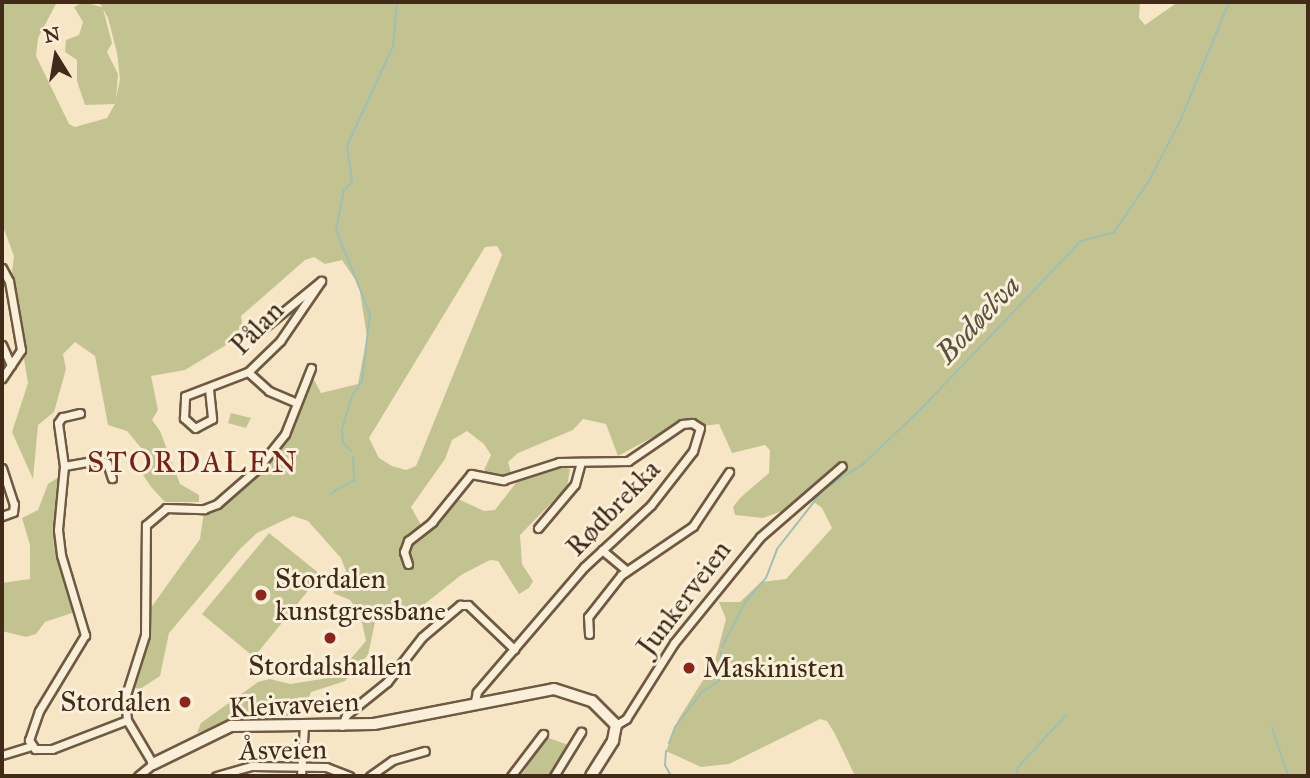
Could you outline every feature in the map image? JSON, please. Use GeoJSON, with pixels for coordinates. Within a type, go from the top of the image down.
{"type":"FeatureCollection","features":[{"type":"Feature","properties":{"kind":"street"},"geometry":{"type":"LineString","coordinates":[[2,268],[9,281],[21,346],[20,357],[2,378]]}},
{"type":"Feature","properties":{"kind":"street","name":"Pålan"},"geometry":{"type":"LineString","coordinates":[[209,389],[212,419],[195,428],[184,418],[183,402],[191,393],[209,389],[248,372],[280,341],[321,281],[261,330]]}},
{"type":"Feature","properties":{"kind":"street"},"geometry":{"type":"LineString","coordinates":[[2,345],[11,365]]}},
{"type":"Feature","properties":{"kind":"street"},"geometry":{"type":"LineString","coordinates":[[153,764],[127,720],[126,690],[145,635],[146,525],[161,510],[204,509],[223,499],[278,445],[311,368]]}},
{"type":"Feature","properties":{"kind":"street"},"geometry":{"type":"LineString","coordinates":[[248,372],[269,391],[295,402]]}},
{"type":"Feature","properties":{"kind":"street"},"geometry":{"type":"LineString","coordinates":[[32,746],[32,725],[85,635],[58,544],[64,466],[58,423],[62,417],[80,413]]}},
{"type":"Feature","properties":{"kind":"street","name":"Rødbrekka"},"geometry":{"type":"LineString","coordinates":[[408,564],[404,557],[408,541],[432,522],[471,474],[511,480],[549,464],[628,461],[682,424],[700,428],[693,452],[651,505],[602,550],[477,692],[475,701]]}},
{"type":"Feature","properties":{"kind":"street"},"geometry":{"type":"LineString","coordinates":[[64,466],[99,460],[107,463],[112,478]]}},
{"type":"Feature","properties":{"kind":"street"},"geometry":{"type":"LineString","coordinates":[[538,528],[577,480],[581,462]]}},
{"type":"Feature","properties":{"kind":"street","name":"Junkerveien"},"geometry":{"type":"LineString","coordinates":[[591,776],[613,741],[616,725],[626,719],[674,643],[753,545],[780,515],[842,466]]}},
{"type":"Feature","properties":{"kind":"street"},"geometry":{"type":"LineString","coordinates":[[2,468],[15,504],[13,512],[2,516]]}},
{"type":"Feature","properties":{"kind":"street"},"geometry":{"type":"LineString","coordinates":[[589,634],[587,617],[626,569],[693,526],[729,472]]}},
{"type":"Feature","properties":{"kind":"street"},"geometry":{"type":"LineString","coordinates":[[602,550],[626,569]]}},
{"type":"Feature","properties":{"kind":"street"},"geometry":{"type":"LineString","coordinates":[[342,726],[346,715],[387,682],[422,637],[460,605],[468,606],[514,649]]}},
{"type":"Feature","properties":{"kind":"street","name":"Kleivaveien"},"geometry":{"type":"LineString","coordinates":[[138,776],[153,764],[231,726],[342,726],[390,721],[535,690],[562,690],[592,701],[616,725]]}},
{"type":"Feature","properties":{"kind":"street"},"geometry":{"type":"LineString","coordinates":[[2,755],[32,746],[61,747],[127,720]]}},
{"type":"Feature","properties":{"kind":"street"},"geometry":{"type":"LineString","coordinates":[[301,776],[304,725]]}},
{"type":"Feature","properties":{"kind":"street"},"geometry":{"type":"LineString","coordinates":[[554,776],[582,732]]}},
{"type":"Feature","properties":{"kind":"street"},"geometry":{"type":"LineString","coordinates":[[512,776],[543,734]]}},
{"type":"Feature","properties":{"kind":"street"},"geometry":{"type":"LineString","coordinates":[[370,776],[393,760],[425,751]]}},
{"type":"Feature","properties":{"kind":"street","name":"Åsveien"},"geometry":{"type":"LineString","coordinates":[[216,776],[252,766],[302,766],[340,770],[349,776]]}},
{"type":"Feature","properties":{"kind":"green space"},"geometry":{"type":"Polygon","coordinates":[[[2,2],[57,2],[38,38],[36,56],[69,124],[75,127],[107,118],[115,104],[85,105],[77,81],[77,60],[65,52],[66,40],[79,35],[83,22],[74,7],[83,2],[102,7],[99,2],[1140,2],[1139,18],[1145,25],[1178,2],[1308,2],[1308,776],[855,776],[835,734],[827,721],[820,719],[729,764],[701,767],[666,751],[678,720],[715,661],[726,619],[719,602],[740,602],[761,582],[786,579],[832,528],[822,508],[803,494],[785,510],[763,518],[735,515],[733,507],[740,498],[769,473],[770,450],[765,445],[732,453],[719,424],[702,426],[686,419],[618,456],[606,424],[583,419],[573,430],[518,453],[508,462],[511,473],[501,479],[484,470],[491,455],[484,444],[467,431],[452,440],[445,459],[411,507],[421,525],[428,524],[454,497],[484,511],[495,510],[522,475],[557,466],[570,469],[567,487],[520,535],[522,564],[533,581],[529,588],[519,594],[498,561],[490,560],[461,575],[416,611],[378,608],[368,655],[345,681],[311,692],[304,709],[287,716],[239,718],[197,733],[201,723],[258,682],[270,679],[290,684],[335,677],[366,641],[360,613],[350,600],[333,593],[346,571],[341,558],[308,521],[293,516],[257,533],[240,549],[169,633],[160,676],[140,689],[130,687],[146,647],[148,612],[200,539],[204,512],[223,504],[274,457],[312,376],[321,393],[358,384],[367,337],[359,285],[342,260],[325,264],[314,257],[305,260],[241,316],[243,332],[231,342],[185,370],[151,376],[158,410],[152,420],[160,431],[180,484],[199,495],[199,502],[165,502],[143,475],[147,455],[127,431],[108,425],[95,356],[75,342],[63,354],[66,369],[54,412],[38,425],[33,479],[12,432],[28,383],[11,280],[14,256],[2,224],[2,2]],[[103,9],[112,43],[107,52],[118,74],[116,99],[120,79],[117,53],[103,9]],[[497,246],[485,247],[369,438],[379,458],[392,466],[406,470],[416,466],[502,255],[497,246]]]}},
{"type":"Feature","properties":{"kind":"green space"},"geometry":{"type":"Polygon","coordinates":[[[231,413],[251,418],[246,428],[228,423],[231,413]]]}},
{"type":"Feature","properties":{"kind":"green space"},"geometry":{"type":"Polygon","coordinates":[[[59,477],[56,547],[75,612],[45,622],[36,634],[26,637],[2,631],[2,583],[30,579],[30,545],[22,518],[38,510],[48,484],[59,477]]]}},
{"type":"Feature","properties":{"kind":"green space","name":"Stordalen kunstgressbane"},"geometry":{"type":"Polygon","coordinates":[[[269,533],[321,575],[254,657],[202,614],[269,533]]]}},
{"type":"Feature","properties":{"kind":"green space"},"geometry":{"type":"Polygon","coordinates":[[[549,738],[571,746],[552,776],[521,776],[542,742],[549,738]]]}},
{"type":"Feature","properties":{"kind":"waterway"},"geometry":{"type":"LineString","coordinates":[[351,451],[343,443],[342,429],[352,396],[362,381],[370,314],[336,230],[344,190],[352,181],[347,146],[393,46],[397,2]]}},
{"type":"Feature","properties":{"kind":"waterway","name":"Bodøelva"},"geometry":{"type":"LineString","coordinates":[[722,647],[746,601],[766,578],[777,549],[824,489],[862,465],[920,410],[1081,241],[1114,232],[1149,181],[1181,119],[1229,2]]}},
{"type":"Feature","properties":{"kind":"waterway"},"geometry":{"type":"LineString","coordinates":[[330,494],[354,480],[353,456]]}},
{"type":"Feature","properties":{"kind":"waterway","name":"Bodøelva"},"geometry":{"type":"LineString","coordinates":[[669,743],[675,727],[702,692],[719,681],[721,652]]}},
{"type":"Feature","properties":{"kind":"waterway"},"geometry":{"type":"LineString","coordinates":[[1016,776],[1018,767],[1067,714]]}},
{"type":"Feature","properties":{"kind":"waterway"},"geometry":{"type":"LineString","coordinates":[[1272,727],[1288,776]]}},
{"type":"Feature","properties":{"kind":"waterway","name":"Bodøelva"},"geometry":{"type":"LineString","coordinates":[[666,751],[665,765],[671,776]]}},
{"type":"Feature","properties":{"kind":"place","name":"Stordalen kunstgressbane"},"geometry":{"type":"Point","coordinates":[261,595]}},
{"type":"Feature","properties":{"kind":"place","name":"Stordalshallen"},"geometry":{"type":"Point","coordinates":[330,638]}},
{"type":"Feature","properties":{"kind":"place","name":"Maskinisten"},"geometry":{"type":"Point","coordinates":[689,668]}},
{"type":"Feature","properties":{"kind":"place","name":"Stordalen"},"geometry":{"type":"Point","coordinates":[185,702]}},
{"type":"Feature","properties":{"kind":"district","name":"STORDALEN"},"geometry":{"type":"Point","coordinates":[193,462]}}]}
